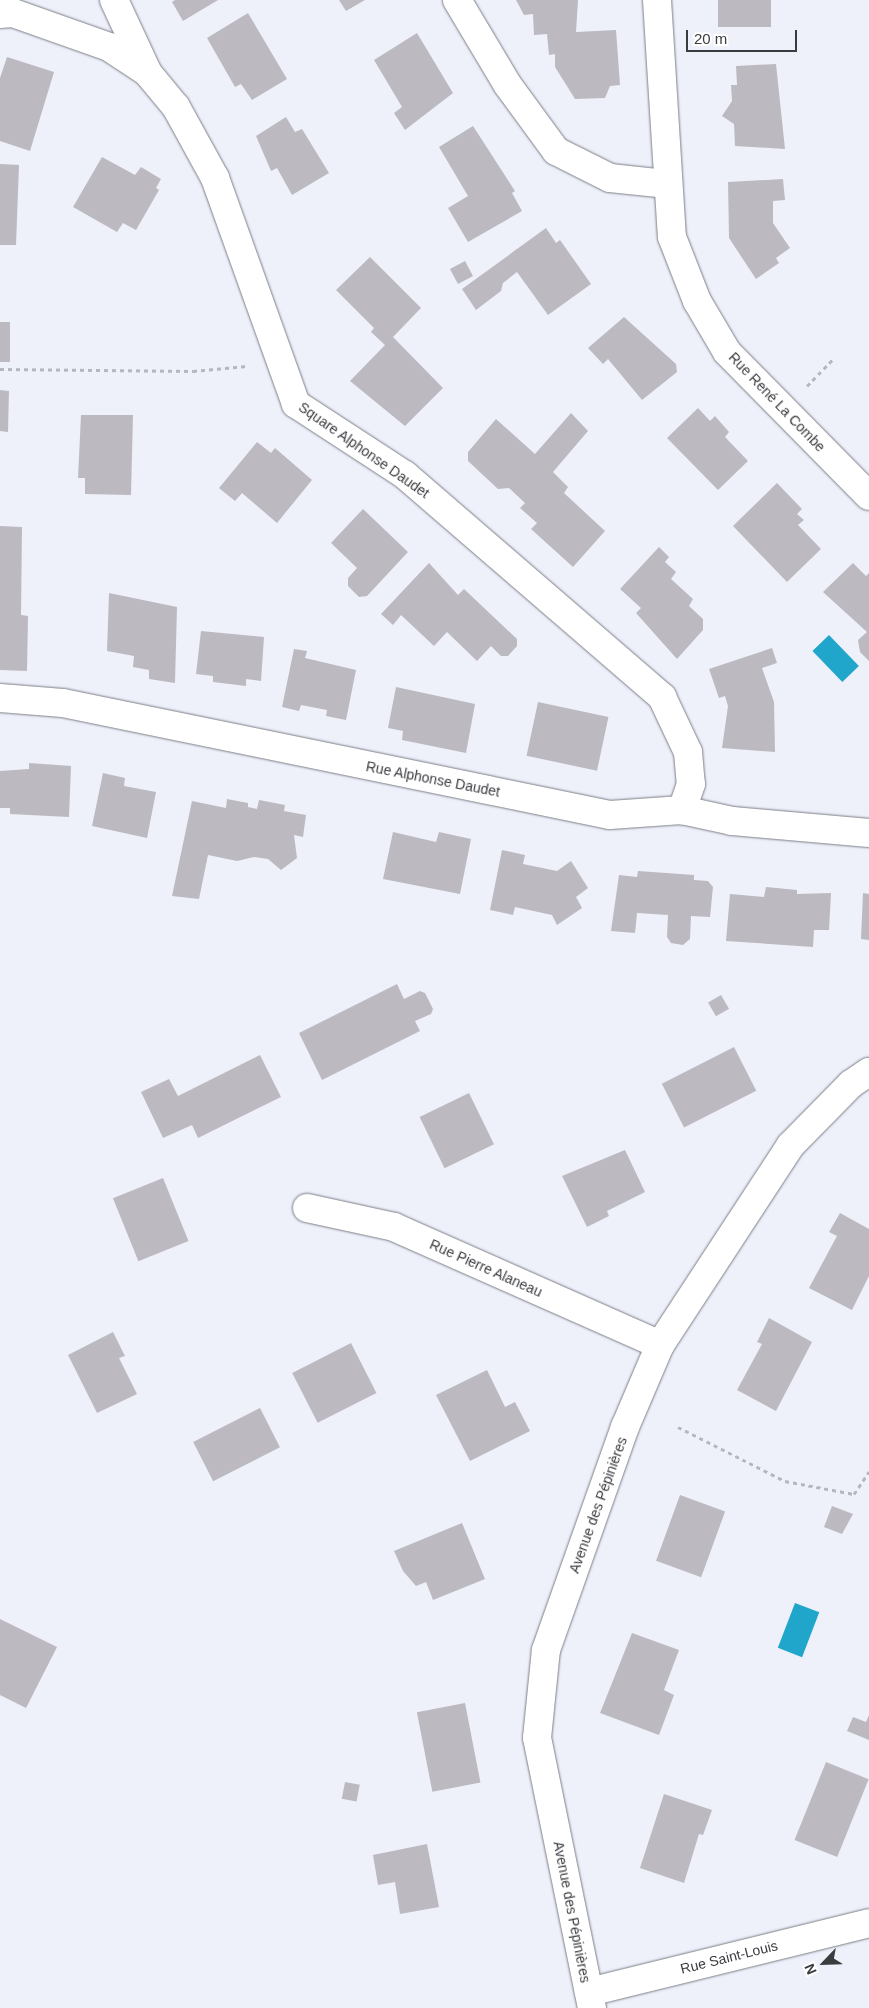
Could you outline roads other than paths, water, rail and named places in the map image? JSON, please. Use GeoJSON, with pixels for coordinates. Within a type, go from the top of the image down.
{"type":"FeatureCollection","features":[{"type":"Feature","properties":{"kind":"street","name":"Square Alphonse Daudet"},"geometry":{"type":"LineString","coordinates":[[114,0],[147,72],[176,106],[215,178],[296,404],[404,476],[662,697],[688,752],[691,784],[682,810]]}},
{"type":"Feature","properties":{"kind":"street"},"geometry":{"type":"LineString","coordinates":[[457,0],[507,84],[556,151],[610,178],[666,184]]}},
{"type":"Feature","properties":{"kind":"street","name":"Rue René La Combe"},"geometry":{"type":"LineString","coordinates":[[656,0],[666,184],[672,237],[697,301],[727,352],[869,496]]}},
{"type":"Feature","properties":{"kind":"street","name":"Square Alphonse Daudet"},"geometry":{"type":"LineString","coordinates":[[0,14],[13,13],[109,47],[147,72]]}},
{"type":"Feature","properties":{"kind":"street","name":"Rue Alphonse Daudet"},"geometry":{"type":"LineString","coordinates":[[0,698],[63,703],[610,815],[682,810],[732,821],[869,833]]}},
{"type":"Feature","properties":{"kind":"street","name":"Avenue des Pépinières"},"geometry":{"type":"LineString","coordinates":[[590,2000],[537,1738],[546,1650],[625,1427],[660,1346],[703,1274],[790,1146],[851,1084],[869,1072]]}},
{"type":"Feature","properties":{"kind":"street","name":"Rue Pierre Alaneau"},"geometry":{"type":"LineString","coordinates":[[308,1208],[394,1227],[660,1346]]}},
{"type":"Feature","properties":{"kind":"street","name":"Rue Saint-Louis"},"geometry":{"type":"LineString","coordinates":[[590,2000],[869,1923]]}},
{"type":"Feature","properties":{"kind":"water"},"geometry":{"type":"Polygon","coordinates":[[[829,635],[859,666],[842,682],[812,651],[829,635]]]}},
{"type":"Feature","properties":{"kind":"water"},"geometry":{"type":"Polygon","coordinates":[[[795,1603],[819,1612],[802,1657],[778,1648],[795,1603]]]}}]}
